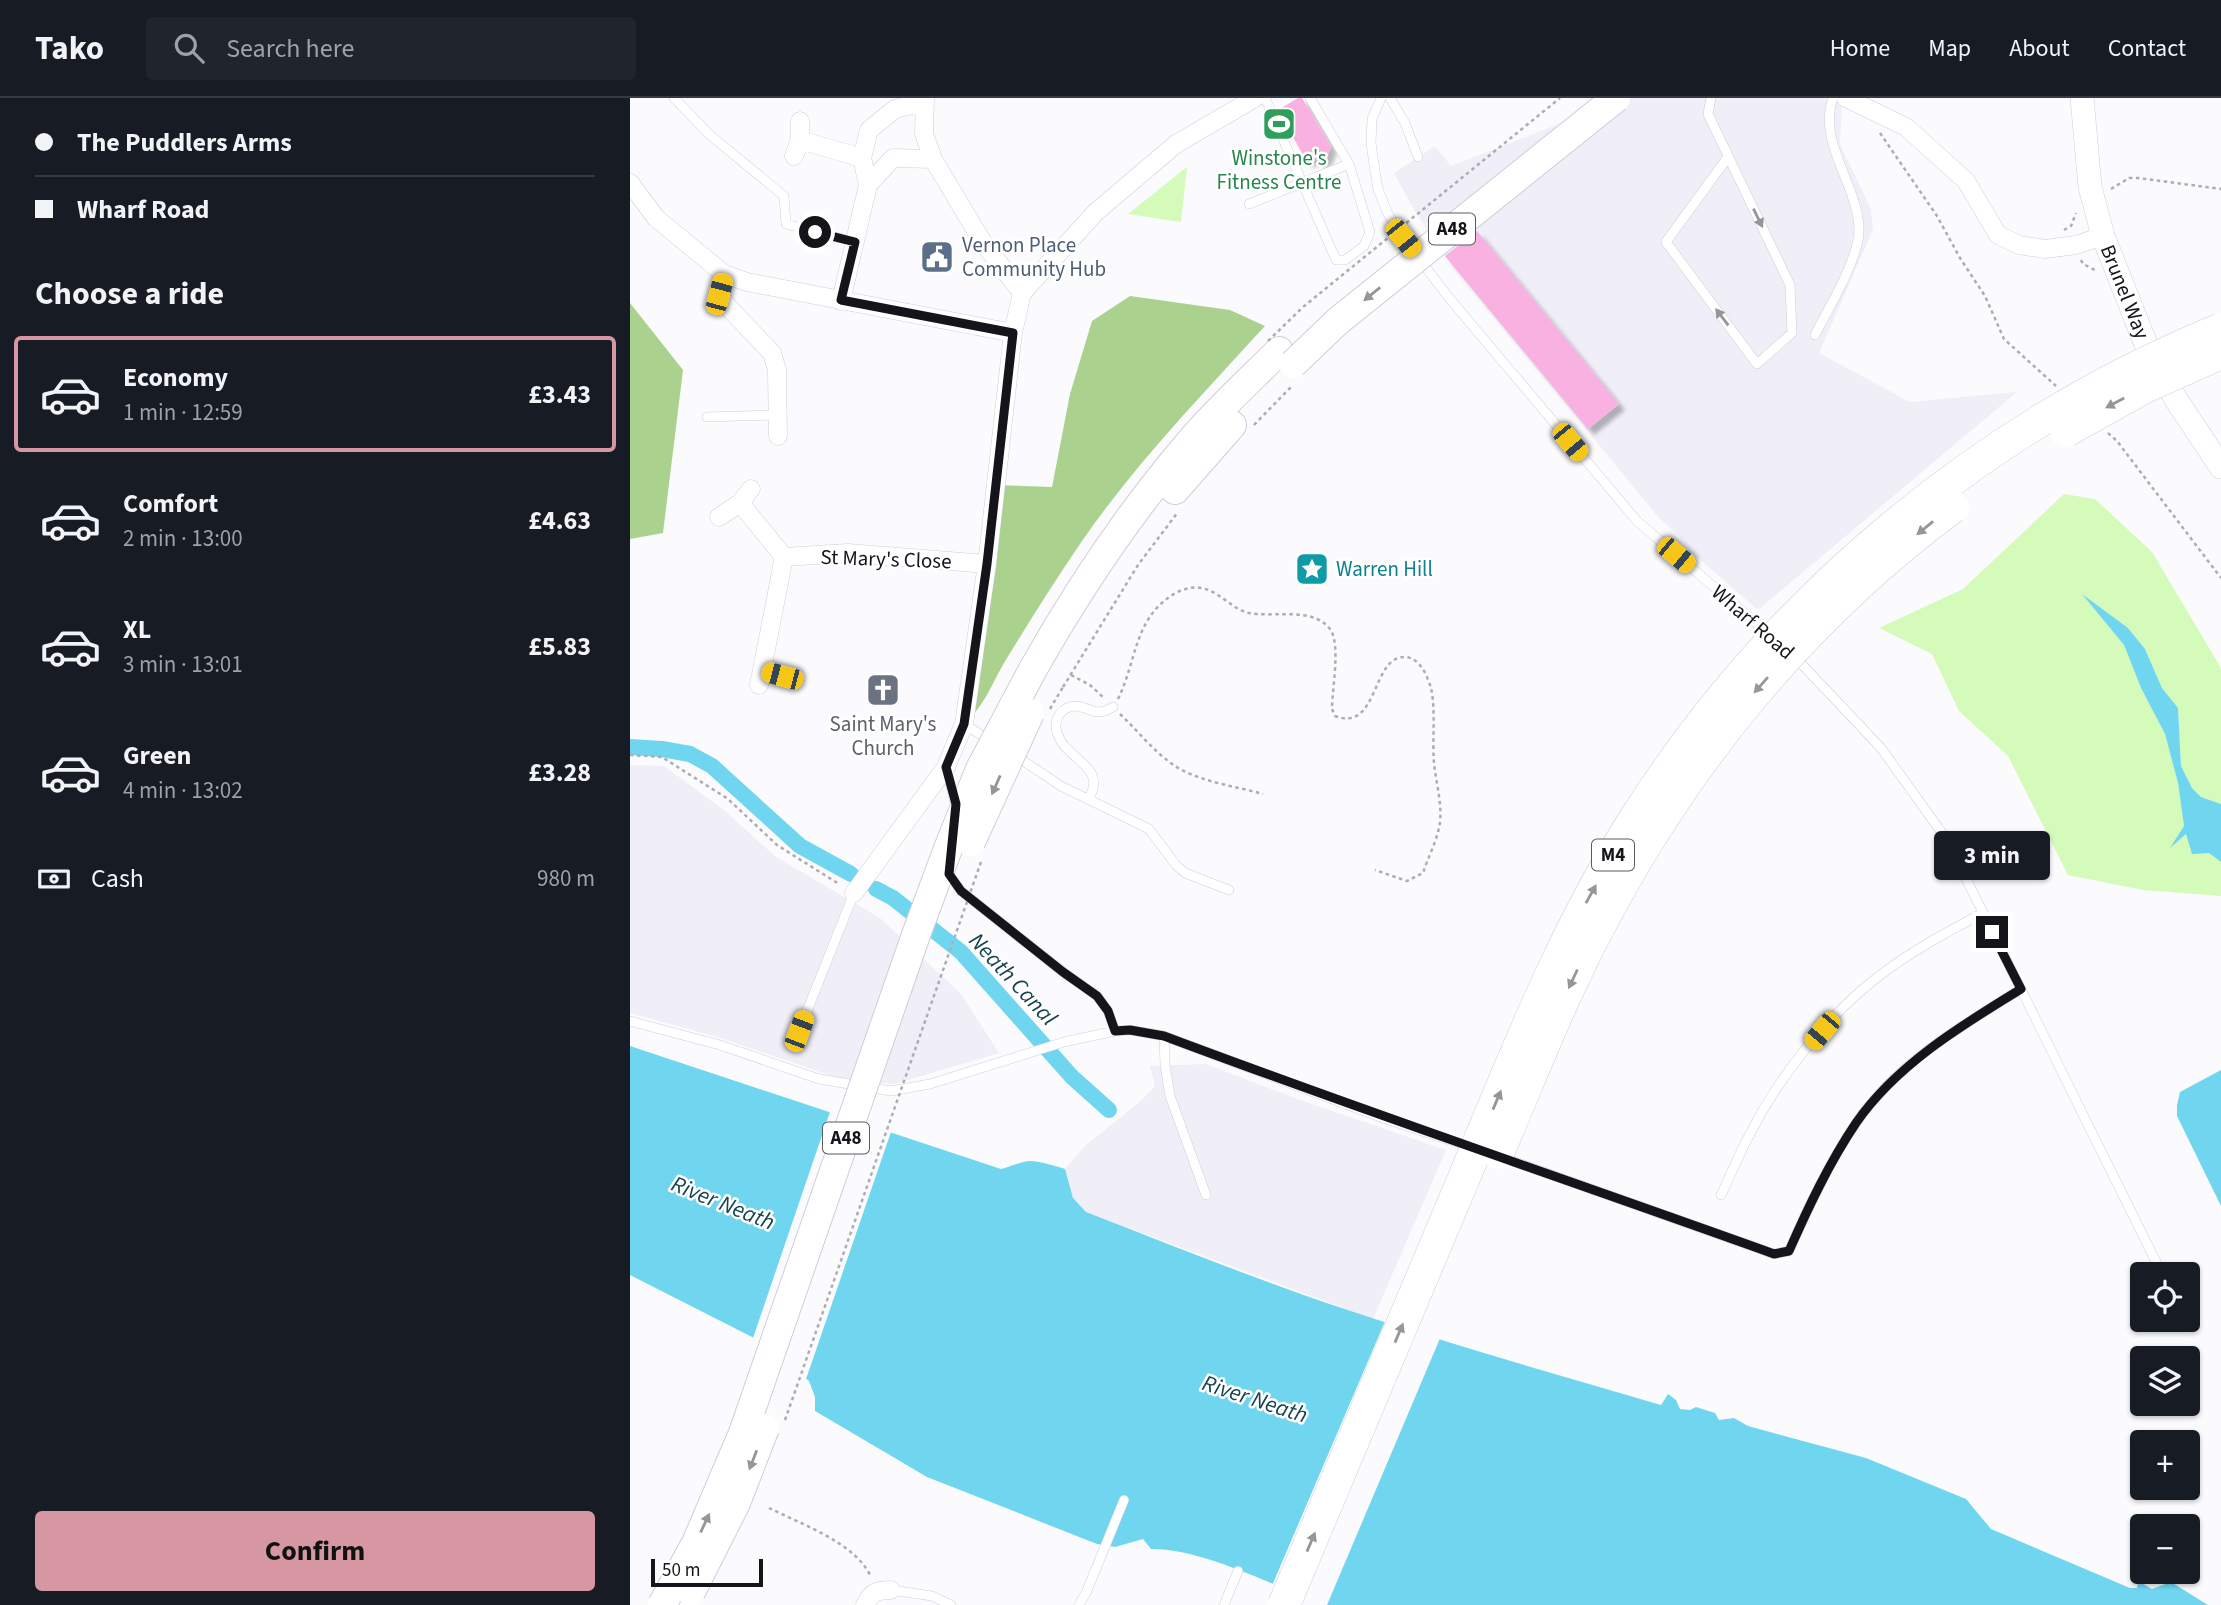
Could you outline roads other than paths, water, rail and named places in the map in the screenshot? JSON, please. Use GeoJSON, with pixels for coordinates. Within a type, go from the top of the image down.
{"type":"FeatureCollection","features":[{"type":"Feature","properties":{"kind":"highway","name":"M4"},"geometry":{"type":"LineString","coordinates":[[1284,1605],[1517,1051],[1561,953],[1609,861],[1689,739],[1744,671],[1801,610],[1861,553],[1925,500],[2007,442],[2069,404],[2137,367],[2221,330]]}},
{"type":"Feature","properties":{"kind":"highway","name":"M4"},"geometry":{"type":"LineString","coordinates":[[1307,1605],[1577,972],[1622,884],[1691,774],[1745,704],[1805,637],[1860,584],[1930,524],[2053,438],[2143,388],[2221,353]]}},
{"type":"Feature","properties":{"kind":"main road","name":"A48"},"geometry":{"type":"LineString","coordinates":[[1284,359],[1329,303],[1585,98]]}},
{"type":"Feature","properties":{"kind":"main road","name":"A48"},"geometry":{"type":"LineString","coordinates":[[684,1605],[737,1503],[761,1440],[966,853],[998,780],[1053,678],[1109,548],[1190,441],[1284,359],[1338,321],[1616,98]]}},
{"type":"Feature","properties":{"kind":"main road","name":"A48"},"geometry":{"type":"LineString","coordinates":[[662,1605],[696,1543],[743,1433],[949,846],[981,769],[1053,678]]}},
{"type":"Feature","properties":{"kind":"street"},"geometry":{"type":"LineString","coordinates":[[854,893],[946,767],[964,724],[987,564],[1013,333],[1022,293],[1097,212],[1176,144],[1255,98]]}},
{"type":"Feature","properties":{"kind":"street"},"geometry":{"type":"LineString","coordinates":[[1846,98],[1906,127],[1966,181],[1998,235],[2019,245],[2045,249],[2076,245],[2103,236]]}},
{"type":"Feature","properties":{"kind":"street","name":"Brunel Way"},"geometry":{"type":"LineString","coordinates":[[2082,98],[2095,212],[2103,236],[2149,352],[2177,401],[2221,467]]}},
{"type":"Feature","properties":{"kind":"street"},"geometry":{"type":"LineString","coordinates":[[841,300],[868,185],[862,158],[869,130],[895,109],[925,100],[925,134],[933,159],[982,241],[1022,293]]}},
{"type":"Feature","properties":{"kind":"street"},"geometry":{"type":"LineString","coordinates":[[800,121],[797,148],[862,158]]}},
{"type":"Feature","properties":{"kind":"street"},"geometry":{"type":"LineString","coordinates":[[868,185],[893,158],[933,159]]}},
{"type":"Feature","properties":{"kind":"street"},"geometry":{"type":"LineString","coordinates":[[630,183],[656,218],[724,274],[747,282],[1013,333]]}},
{"type":"Feature","properties":{"kind":"street"},"geometry":{"type":"LineString","coordinates":[[724,274],[719,294],[729,309],[772,353],[776,370],[778,436]]}},
{"type":"Feature","properties":{"kind":"street"},"geometry":{"type":"LineString","coordinates":[[719,517],[746,496],[784,558],[760,678],[782,676]]}},
{"type":"Feature","properties":{"kind":"street","name":"St Mary's Close"},"geometry":{"type":"LineString","coordinates":[[784,558],[848,553],[987,564]]}},
{"type":"Feature","properties":{"kind":"street"},"geometry":{"type":"LineString","coordinates":[[865,1605],[869,1597],[884,1590]]}},
{"type":"Feature","properties":{"kind":"lane"},"geometry":{"type":"LineString","coordinates":[[674,98],[710,135],[784,196],[786,223],[855,242]]}},
{"type":"Feature","properties":{"kind":"lane"},"geometry":{"type":"LineString","coordinates":[[1265,98],[1336,260],[1345,260],[1364,246],[1370,232],[1349,164],[1310,98]]}},
{"type":"Feature","properties":{"kind":"lane","name":"Wharf Road"},"geometry":{"type":"LineString","coordinates":[[1381,98],[1373,119],[1371,143],[1375,171],[1378,189],[1387,212],[1403,238],[1450,299],[1636,521],[1792,655],[1881,748],[1947,840],[2156,1262]]}},
{"type":"Feature","properties":{"kind":"lane"},"geometry":{"type":"LineString","coordinates":[[1390,98],[1405,123],[1418,157]]}},
{"type":"Feature","properties":{"kind":"lane"},"geometry":{"type":"LineString","coordinates":[[1711,98],[1708,114],[1790,285],[1792,333],[1757,364],[1666,242],[1728,157]]}},
{"type":"Feature","properties":{"kind":"lane"},"geometry":{"type":"LineString","coordinates":[[1815,335],[1858,241],[1857,217],[1829,129],[1828,109],[1833,98]]}},
{"type":"Feature","properties":{"kind":"lane"},"geometry":{"type":"LineString","coordinates":[[1249,204],[1349,164]]}},
{"type":"Feature","properties":{"kind":"lane"},"geometry":{"type":"LineString","coordinates":[[707,417],[777,415]]}},
{"type":"Feature","properties":{"kind":"lane"},"geometry":{"type":"LineString","coordinates":[[1089,798],[1094,779],[1090,770],[1073,757],[1059,741],[1057,717],[1065,709],[1077,706],[1099,712],[1113,707]]}},
{"type":"Feature","properties":{"kind":"lane"},"geometry":{"type":"LineString","coordinates":[[964,724],[1061,786],[1149,829],[1185,873],[1229,890]]}},
{"type":"Feature","properties":{"kind":"lane"},"geometry":{"type":"LineString","coordinates":[[946,767],[956,804],[949,874],[961,891],[1097,996],[1108,1011],[1115,1031]]}},
{"type":"Feature","properties":{"kind":"lane"},"geometry":{"type":"LineString","coordinates":[[799,1031],[854,893]]}},
{"type":"Feature","properties":{"kind":"lane"},"geometry":{"type":"LineString","coordinates":[[1721,1195],[1752,1130],[1797,1060],[1822,1031],[1873,981],[1898,962],[1936,937],[1983,913]]}},
{"type":"Feature","properties":{"kind":"lane"},"geometry":{"type":"LineString","coordinates":[[630,1021],[720,1045],[819,1079],[891,1091],[930,1084],[1064,1042],[1115,1031],[1130,1030],[1164,1036],[1383,1118],[1551,1173],[1774,1254],[1789,1251],[1810,1204],[1857,1122],[1898,1076],[1952,1031],[2021,989]]}},
{"type":"Feature","properties":{"kind":"lane"},"geometry":{"type":"LineString","coordinates":[[1164,1036],[1170,1096],[1206,1195]]}},
{"type":"Feature","properties":{"kind":"lane"},"geometry":{"type":"LineString","coordinates":[[1079,1605],[1124,1500]]}},
{"type":"Feature","properties":{"kind":"lane"},"geometry":{"type":"LineString","coordinates":[[1224,1605],[1238,1571]]}},
{"type":"Feature","properties":{"kind":"lane"},"geometry":{"type":"LineString","coordinates":[[884,1590],[932,1595],[951,1605]]}},
{"type":"Feature","properties":{"kind":"water"},"geometry":{"type":"Polygon","coordinates":[[[2082,594],[2128,628],[2145,649],[2162,688],[2178,708],[2181,766],[2192,788],[2201,797],[2221,804],[2221,862],[2209,853],[2192,854],[2186,834],[2170,848],[2184,826],[2178,783],[2165,734],[2141,688],[2124,645],[2082,594]]]}},
{"type":"Feature","properties":{"kind":"water","name":"River Neath"},"geometry":{"type":"Polygon","coordinates":[[[630,1046],[1001,1169],[1030,1161],[1065,1169],[1073,1198],[1086,1212],[1230,1268],[1338,1307],[1482,1352],[1661,1405],[1668,1394],[1676,1400],[1680,1409],[1690,1410],[1696,1407],[1715,1413],[1719,1420],[1734,1418],[1748,1426],[1866,1458],[1966,1499],[1991,1529],[2130,1588],[2137,1588],[2138,1584],[2152,1589],[2174,1584],[2208,1605],[1323,1605],[1215,1561],[1171,1550],[1151,1549],[1143,1539],[1115,1547],[1097,1544],[927,1477],[815,1411],[815,1397],[809,1381],[754,1338],[630,1275],[630,1046]]]}},
{"type":"Feature","properties":{"kind":"water"},"geometry":{"type":"Polygon","coordinates":[[[2221,1070],[2221,1206],[2177,1116],[2177,1105],[2180,1092],[2221,1070]]]}},
{"type":"Feature","properties":{"kind":"waterway","name":"Neath Canal"},"geometry":{"type":"LineString","coordinates":[[630,747],[690,754],[712,766],[800,846],[851,874]]}},
{"type":"Feature","properties":{"kind":"waterway","name":"Neath Canal"},"geometry":{"type":"LineString","coordinates":[[876,889],[893,898],[961,952],[1072,1077],[1109,1110]]}},
{"type":"Feature","properties":{"kind":"place","name":"Winstone's Fitness Centre"},"geometry":{"type":"Point","coordinates":[1279,124]}},
{"type":"Feature","properties":{"kind":"place","name":"Vernon Place Community Hub"},"geometry":{"type":"Point","coordinates":[937,257]}},
{"type":"Feature","properties":{"kind":"place","name":"Warren Hill"},"geometry":{"type":"Point","coordinates":[1312,569]}},
{"type":"Feature","properties":{"kind":"place","name":"Saint Mary's Church"},"geometry":{"type":"Point","coordinates":[883,690]}}]}
